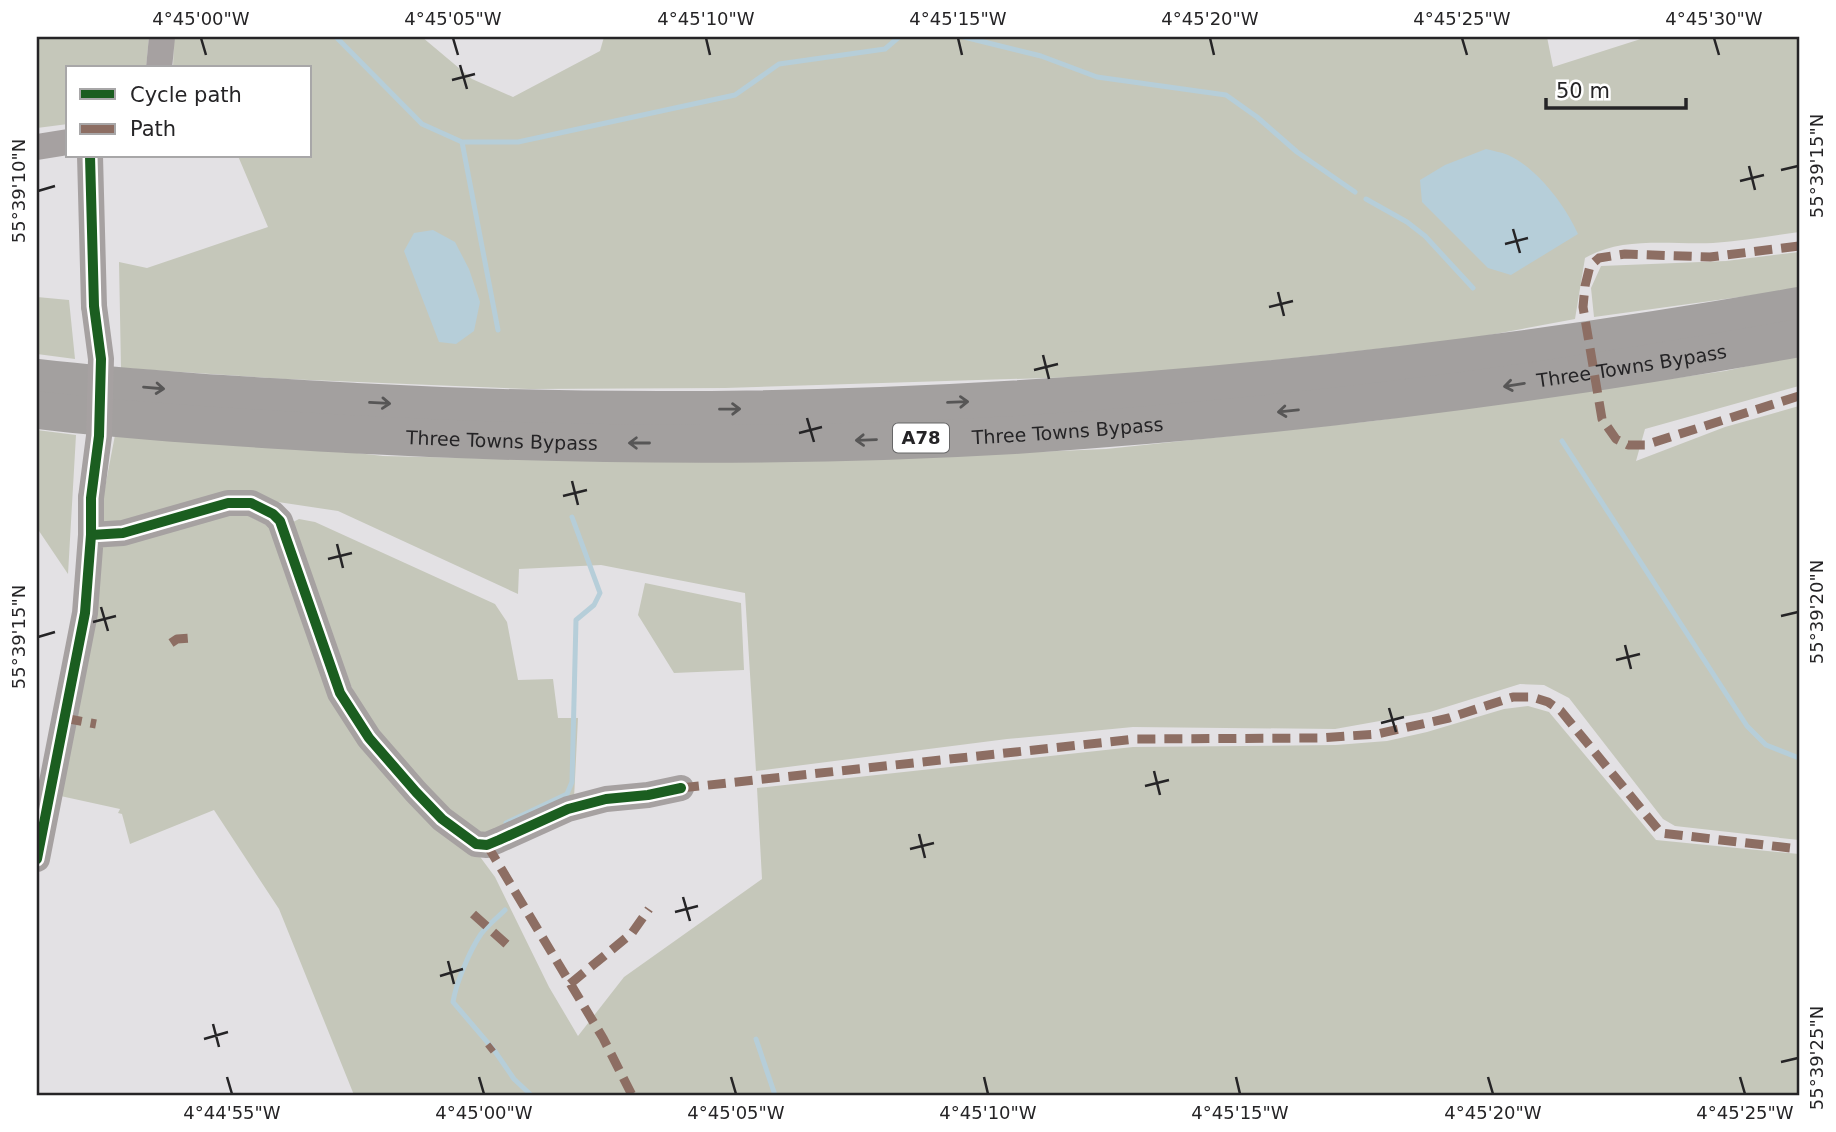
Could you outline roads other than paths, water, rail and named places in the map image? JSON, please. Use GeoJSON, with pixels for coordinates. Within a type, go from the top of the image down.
{"type":"FeatureCollection","features":[{"type":"Feature","properties":{"kind":"highway","name":"Three Towns Bypass"},"geometry":{"type":"LineString","coordinates":[[37,378],[246,396],[434,406],[601,411],[797,409],[987,401],[1262,382],[1483,356],[1675,328],[1799,306]]}},
{"type":"Feature","properties":{"kind":"highway","name":"Three Towns Bypass"},"geometry":{"type":"LineString","coordinates":[[37,410],[248,428],[607,443],[786,442],[1013,435],[1266,413],[1491,388],[1799,338]]}},
{"type":"Feature","properties":{"kind":"street"},"geometry":{"type":"LineString","coordinates":[[159,66],[162,37]]}},
{"type":"Feature","properties":{"kind":"street"},"geometry":{"type":"LineString","coordinates":[[37,147],[66,142]]}},
{"type":"Feature","properties":{"kind":"street"},"geometry":{"type":"LineString","coordinates":[[37,859],[85,613],[91,498],[99,436],[101,359],[94,306],[90,158]]}},
{"type":"Feature","properties":{"kind":"street"},"geometry":{"type":"LineString","coordinates":[[91,535],[123,534],[228,503],[251,503],[273,514],[280,521],[340,693],[369,738],[416,792],[442,819],[476,844],[487,845],[550,816],[586,804],[681,788]]}},
{"type":"Feature","properties":{"kind":"water"},"geometry":{"type":"Polygon","coordinates":[[[1486,149],[1505,154],[1529,168],[1558,200],[1578,234],[1511,275],[1488,268],[1422,202],[1420,180],[1445,165],[1486,149]]]}},
{"type":"Feature","properties":{"kind":"water"},"geometry":{"type":"Polygon","coordinates":[[[433,230],[455,242],[469,269],[480,302],[474,331],[456,344],[439,342],[404,251],[414,233],[433,230]]]}},
{"type":"Feature","properties":{"kind":"waterway"},"geometry":{"type":"LineString","coordinates":[[336,37],[422,124],[462,142],[518,142],[735,95],[779,64],[885,49],[899,37]]}},
{"type":"Feature","properties":{"kind":"waterway"},"geometry":{"type":"LineString","coordinates":[[964,37],[1041,56],[1097,77],[1226,95],[1257,117],[1297,152],[1355,192]]}},
{"type":"Feature","properties":{"kind":"waterway"},"geometry":{"type":"LineString","coordinates":[[462,142],[498,330]]}},
{"type":"Feature","properties":{"kind":"waterway"},"geometry":{"type":"LineString","coordinates":[[1366,199],[1407,222],[1425,236],[1473,288]]}},
{"type":"Feature","properties":{"kind":"waterway"},"geometry":{"type":"LineString","coordinates":[[1562,441],[1747,726],[1766,745],[1799,758]]}},
{"type":"Feature","properties":{"kind":"waterway"},"geometry":{"type":"LineString","coordinates":[[506,823],[567,794],[572,782],[576,620],[594,605],[600,593],[572,517]]}},
{"type":"Feature","properties":{"kind":"waterway"},"geometry":{"type":"LineString","coordinates":[[505,910],[477,941],[460,976],[453,1002],[494,1050],[514,1079],[531,1095]]}},
{"type":"Feature","properties":{"kind":"waterway"},"geometry":{"type":"LineString","coordinates":[[756,1039],[775,1095]]}}]}
